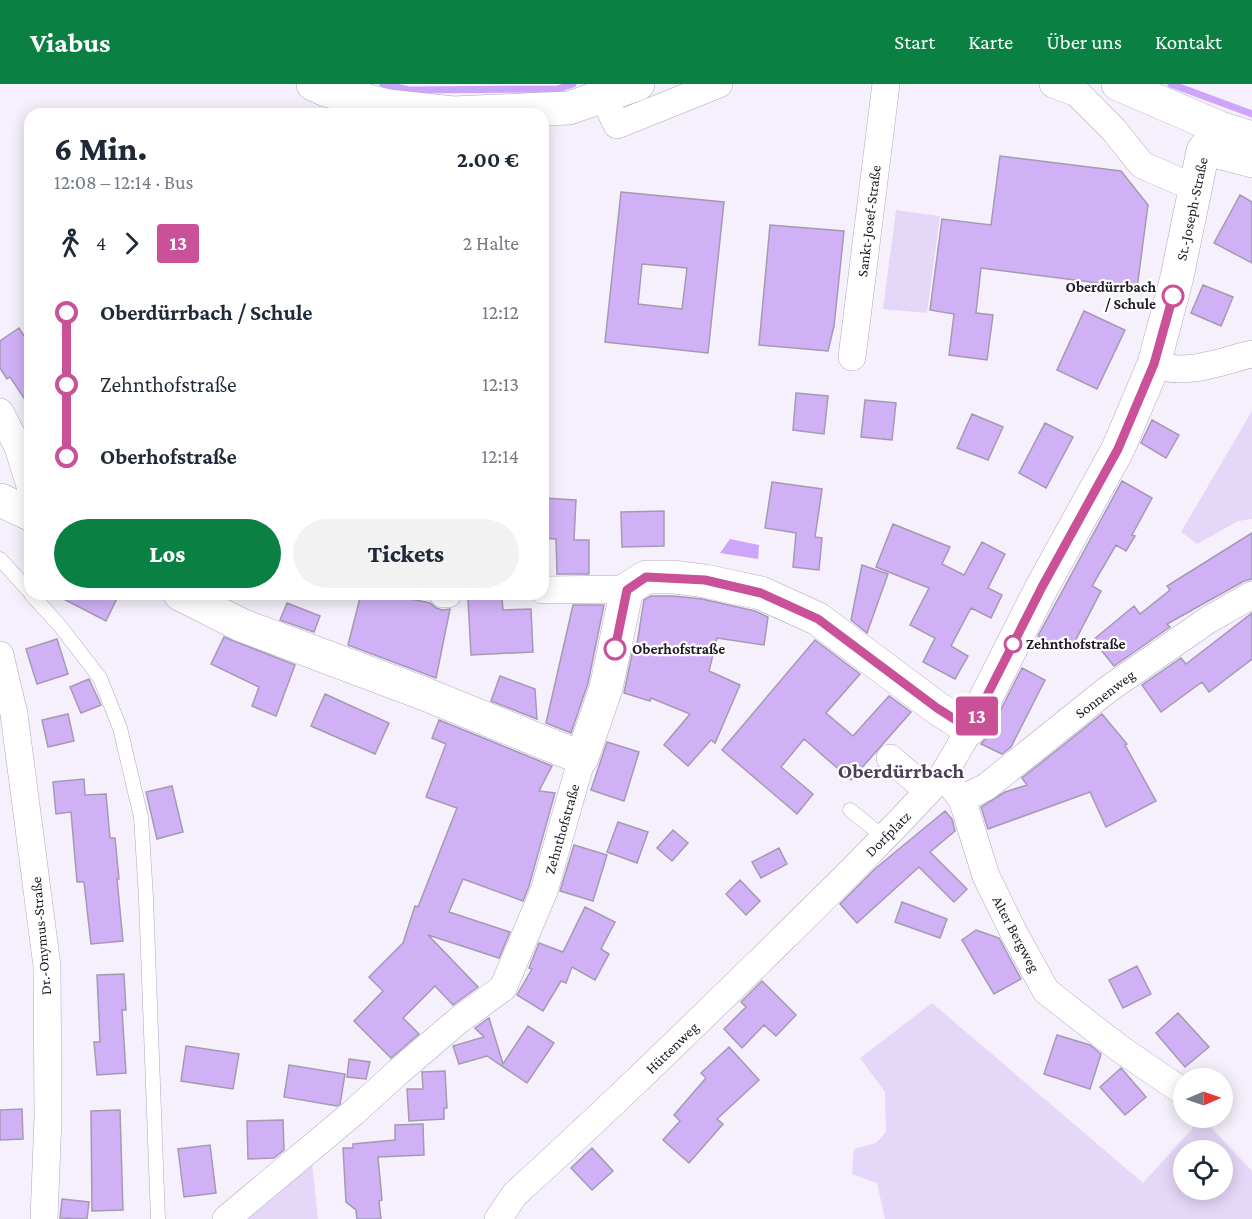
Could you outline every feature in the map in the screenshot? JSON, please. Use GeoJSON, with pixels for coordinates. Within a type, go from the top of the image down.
{"type":"FeatureCollection","features":[{"type":"Feature","properties":{"kind":"street"},"geometry":{"type":"LineString","coordinates":[[313,84],[326,90],[388,106],[407,108]]}},
{"type":"Feature","properties":{"kind":"street"},"geometry":{"type":"LineString","coordinates":[[549,109],[569,108],[638,84]]}},
{"type":"Feature","properties":{"kind":"street"},"geometry":{"type":"LineString","coordinates":[[603,96],[617,125],[719,84]]}},
{"type":"Feature","properties":{"kind":"street","name":"Sankt-Josef-Straße"},"geometry":{"type":"LineString","coordinates":[[852,357],[886,84]]}},
{"type":"Feature","properties":{"kind":"street"},"geometry":{"type":"LineString","coordinates":[[1053,84],[1077,93],[1113,129],[1142,165],[1195,188]]}},
{"type":"Feature","properties":{"kind":"street"},"geometry":{"type":"LineString","coordinates":[[1118,84],[1252,164]]}},
{"type":"Feature","properties":{"kind":"street"},"geometry":{"type":"LineString","coordinates":[[1212,139],[1252,138]]}},
{"type":"Feature","properties":{"kind":"street","name":"St.-Joseph-Straße"},"geometry":{"type":"LineString","coordinates":[[970,729],[1042,587],[1118,449],[1154,364],[1177,277],[1195,188],[1212,139]]}},
{"type":"Feature","properties":{"kind":"street"},"geometry":{"type":"LineString","coordinates":[[1154,364],[1166,369],[1181,370],[1252,354]]}},
{"type":"Feature","properties":{"kind":"street"},"geometry":{"type":"LineString","coordinates":[[0,411],[18,447],[24,477]]}},
{"type":"Feature","properties":{"kind":"street"},"geometry":{"type":"LineString","coordinates":[[0,500],[24,506]]}},
{"type":"Feature","properties":{"kind":"street"},"geometry":{"type":"LineString","coordinates":[[549,590],[627,590],[646,577],[705,580],[761,593],[818,619],[937,708],[970,729],[936,783],[891,758]]}},
{"type":"Feature","properties":{"kind":"street","name":"Zehnthofstraße"},"geometry":{"type":"LineString","coordinates":[[226,1219],[353,1113],[459,1020],[503,988],[544,891],[582,758],[606,688],[627,590]]}},
{"type":"Feature","properties":{"kind":"street","name":"Sonnenweg"},"geometry":{"type":"LineString","coordinates":[[962,799],[986,787],[1116,683],[1208,620],[1252,595]]}},
{"type":"Feature","properties":{"kind":"street"},"geometry":{"type":"LineString","coordinates":[[192,600],[241,625],[425,694],[582,758]]}},
{"type":"Feature","properties":{"kind":"street","name":"Dr.-Onymus-Straße"},"geometry":{"type":"LineString","coordinates":[[0,655],[14,714],[47,966],[48,1117],[44,1219]]}},
{"type":"Feature","properties":{"kind":"street","name":"Alter Bergweg"},"geometry":{"type":"LineString","coordinates":[[936,783],[962,799],[986,876],[1046,991],[1119,1048],[1173,1085]]}},
{"type":"Feature","properties":{"kind":"street","name":"Dorfplatz"},"geometry":{"type":"LineString","coordinates":[[847,876],[936,783]]}},
{"type":"Feature","properties":{"kind":"street","name":"Hüttenweg"},"geometry":{"type":"LineString","coordinates":[[498,1219],[515,1194],[668,1052],[847,876]]}},
{"type":"Feature","properties":{"kind":"lane"},"geometry":{"type":"LineString","coordinates":[[0,559],[24,585]]}},
{"type":"Feature","properties":{"kind":"lane"},"geometry":{"type":"LineString","coordinates":[[37,600],[100,678],[120,728],[141,817],[158,1219]]}},
{"type":"Feature","properties":{"kind":"lane"},"geometry":{"type":"LineString","coordinates":[[850,810],[875,830],[882,840]]}},
{"type":"Feature","properties":{"kind":"shaded area"},"geometry":{"type":"Polygon","coordinates":[[[896,210],[940,216],[927,313],[883,309],[896,210]]]}},
{"type":"Feature","properties":{"kind":"shaded area"},"geometry":{"type":"Polygon","coordinates":[[[1252,411],[1252,519],[1238,521],[1197,544],[1181,532],[1252,411]]]}},
{"type":"Feature","properties":{"kind":"shaded area"},"geometry":{"type":"Polygon","coordinates":[[[730,539],[759,545],[758,559],[720,553],[730,539]]]}},
{"type":"Feature","properties":{"kind":"shaded area"},"geometry":{"type":"Polygon","coordinates":[[[932,1003],[1143,1183],[1173,1150],[1173,1200],[1233,1200],[1233,1151],[1252,1171],[1252,1219],[885,1219],[877,1183],[852,1174],[854,1149],[876,1143],[886,1132],[885,1092],[860,1058],[932,1003]]]}},
{"type":"Feature","properties":{"kind":"shaded area"},"geometry":{"type":"Polygon","coordinates":[[[1193,1128],[1211,1128],[1223,1140],[1182,1140],[1193,1128]]]}},
{"type":"Feature","properties":{"kind":"shaded area"},"geometry":{"type":"Polygon","coordinates":[[[311,1154],[318,1219],[239,1219],[311,1154]]]}},
{"type":"Feature","properties":{"kind":"building"},"geometry":{"type":"Polygon","coordinates":[[[1000,156],[1121,171],[1148,205],[1137,288],[981,268],[976,313],[993,315],[987,360],[949,355],[954,314],[930,310],[942,219],[991,225],[1000,156]]]}},
{"type":"Feature","properties":{"kind":"building"},"geometry":{"type":"Polygon","coordinates":[[[621,192],[724,202],[708,353],[605,342],[621,192]],[[642,264],[638,304],[682,309],[687,268],[642,264]]]}},
{"type":"Feature","properties":{"kind":"building"},"geometry":{"type":"Polygon","coordinates":[[[1240,195],[1252,202],[1252,263],[1214,243],[1240,195]]]}},
{"type":"Feature","properties":{"kind":"building"},"geometry":{"type":"Polygon","coordinates":[[[770,225],[844,231],[834,326],[828,351],[759,345],[770,225]]]}},
{"type":"Feature","properties":{"kind":"building"},"geometry":{"type":"Polygon","coordinates":[[[1203,285],[1233,297],[1221,326],[1191,313],[1203,285]]]}},
{"type":"Feature","properties":{"kind":"building"},"geometry":{"type":"Polygon","coordinates":[[[1084,311],[1125,330],[1097,389],[1057,370],[1084,311]]]}},
{"type":"Feature","properties":{"kind":"building"},"geometry":{"type":"Polygon","coordinates":[[[19,328],[24,336],[24,398],[10,377],[7,379],[0,368],[0,341],[19,328]]]}},
{"type":"Feature","properties":{"kind":"building"},"geometry":{"type":"Polygon","coordinates":[[[796,393],[828,396],[824,434],[793,430],[796,393]]]}},
{"type":"Feature","properties":{"kind":"building"},"geometry":{"type":"Polygon","coordinates":[[[865,400],[896,403],[892,440],[861,437],[865,400]]]}},
{"type":"Feature","properties":{"kind":"building"},"geometry":{"type":"Polygon","coordinates":[[[972,414],[1003,427],[988,460],[957,448],[972,414]]]}},
{"type":"Feature","properties":{"kind":"building"},"geometry":{"type":"Polygon","coordinates":[[[1152,420],[1179,435],[1166,458],[1141,443],[1152,420]]]}},
{"type":"Feature","properties":{"kind":"building"},"geometry":{"type":"Polygon","coordinates":[[[1045,423],[1073,437],[1046,488],[1019,473],[1045,423]]]}},
{"type":"Feature","properties":{"kind":"building"},"geometry":{"type":"Polygon","coordinates":[[[1122,481],[1152,498],[1126,551],[1116,545],[1092,586],[1101,591],[1072,647],[1058,640],[1056,645],[1038,636],[1122,481]]]}},
{"type":"Feature","properties":{"kind":"building"},"geometry":{"type":"Polygon","coordinates":[[[772,482],[822,489],[815,537],[822,538],[819,570],[793,567],[796,533],[765,528],[772,482]]]}},
{"type":"Feature","properties":{"kind":"building"},"geometry":{"type":"Polygon","coordinates":[[[549,498],[576,500],[574,540],[589,540],[589,574],[557,574],[556,539],[549,538],[549,498]]]}},
{"type":"Feature","properties":{"kind":"building"},"geometry":{"type":"Polygon","coordinates":[[[664,511],[664,546],[622,547],[621,512],[664,511]]]}},
{"type":"Feature","properties":{"kind":"building"},"geometry":{"type":"Polygon","coordinates":[[[893,524],[950,547],[942,564],[964,575],[982,542],[1005,554],[988,588],[1002,595],[991,618],[971,608],[951,646],[968,656],[955,679],[923,662],[935,638],[910,625],[929,588],[876,567],[893,524]]]}},
{"type":"Feature","properties":{"kind":"building"},"geometry":{"type":"Polygon","coordinates":[[[1252,533],[1252,579],[1244,581],[1167,624],[1170,627],[1114,666],[1093,640],[1134,606],[1140,614],[1170,590],[1167,586],[1252,533]]]}},
{"type":"Feature","properties":{"kind":"building"},"geometry":{"type":"Polygon","coordinates":[[[862,565],[888,574],[867,633],[851,620],[862,565]]]}},
{"type":"Feature","properties":{"kind":"building"},"geometry":{"type":"Polygon","coordinates":[[[651,596],[702,599],[755,611],[768,617],[764,645],[717,638],[709,671],[740,685],[715,743],[711,740],[688,766],[664,745],[690,714],[651,698],[650,701],[624,693],[633,649],[636,650],[644,600],[651,596]]]}},
{"type":"Feature","properties":{"kind":"building"},"geometry":{"type":"Polygon","coordinates":[[[66,600],[116,600],[106,621],[66,600]]]}},
{"type":"Feature","properties":{"kind":"building"},"geometry":{"type":"Polygon","coordinates":[[[359,600],[415,600],[430,603],[442,610],[450,609],[436,678],[348,645],[359,600]]]}},
{"type":"Feature","properties":{"kind":"building"},"geometry":{"type":"Polygon","coordinates":[[[468,600],[502,600],[503,610],[531,609],[533,652],[471,655],[468,600]]]}},
{"type":"Feature","properties":{"kind":"building"},"geometry":{"type":"Polygon","coordinates":[[[287,603],[320,616],[314,632],[280,620],[287,603]]]}},
{"type":"Feature","properties":{"kind":"building"},"geometry":{"type":"Polygon","coordinates":[[[573,605],[604,605],[588,683],[571,733],[546,723],[573,605]]]}},
{"type":"Feature","properties":{"kind":"building"},"geometry":{"type":"Polygon","coordinates":[[[1252,613],[1252,659],[1209,692],[1202,682],[1161,712],[1142,685],[1181,658],[1186,664],[1252,613]]]}},
{"type":"Feature","properties":{"kind":"building"},"geometry":{"type":"Polygon","coordinates":[[[224,637],[295,665],[276,716],[252,706],[259,687],[211,664],[224,637]]]}},
{"type":"Feature","properties":{"kind":"building"},"geometry":{"type":"Polygon","coordinates":[[[57,639],[68,674],[37,684],[26,649],[57,639]]]}},
{"type":"Feature","properties":{"kind":"building"},"geometry":{"type":"Polygon","coordinates":[[[815,640],[860,674],[826,713],[853,736],[889,696],[911,712],[851,780],[804,739],[781,767],[813,794],[797,814],[722,750],[815,640]]]}},
{"type":"Feature","properties":{"kind":"building"},"geometry":{"type":"Polygon","coordinates":[[[1022,668],[1045,680],[1011,747],[1002,754],[981,744],[987,737],[1022,668]]]}},
{"type":"Feature","properties":{"kind":"building"},"geometry":{"type":"Polygon","coordinates":[[[500,676],[535,689],[537,719],[491,701],[500,676]]]}},
{"type":"Feature","properties":{"kind":"building"},"geometry":{"type":"Polygon","coordinates":[[[89,679],[101,705],[81,713],[70,687],[89,679]]]}},
{"type":"Feature","properties":{"kind":"building"},"geometry":{"type":"Polygon","coordinates":[[[325,694],[389,723],[375,754],[311,726],[325,694]]]}},
{"type":"Feature","properties":{"kind":"building"},"geometry":{"type":"Polygon","coordinates":[[[68,714],[74,741],[48,747],[42,720],[68,714]]]}},
{"type":"Feature","properties":{"kind":"building"},"geometry":{"type":"Polygon","coordinates":[[[1102,714],[1127,744],[1125,745],[1156,801],[1106,827],[1090,792],[988,829],[981,807],[1005,792],[1027,785],[1022,778],[1102,714]]]}},
{"type":"Feature","properties":{"kind":"building"},"geometry":{"type":"Polygon","coordinates":[[[439,720],[552,766],[539,791],[555,793],[523,901],[463,879],[449,912],[510,932],[499,958],[428,935],[478,987],[453,1005],[435,986],[403,1018],[419,1034],[391,1058],[354,1021],[383,991],[369,977],[403,943],[415,906],[418,907],[457,808],[426,797],[446,744],[432,738],[439,720]]]}},
{"type":"Feature","properties":{"kind":"building"},"geometry":{"type":"Polygon","coordinates":[[[607,742],[639,752],[624,801],[591,790],[607,742]]]}},
{"type":"Feature","properties":{"kind":"building"},"geometry":{"type":"Polygon","coordinates":[[[84,779],[85,795],[106,794],[110,838],[115,838],[123,941],[91,944],[84,882],[77,882],[71,812],[56,814],[53,782],[84,779]]]}},
{"type":"Feature","properties":{"kind":"building"},"geometry":{"type":"Polygon","coordinates":[[[172,786],[183,832],[157,839],[146,792],[172,786]]]}},
{"type":"Feature","properties":{"kind":"building"},"geometry":{"type":"Polygon","coordinates":[[[945,811],[952,819],[955,831],[930,852],[967,889],[954,902],[919,867],[857,923],[840,904],[876,868],[945,811]]]}},
{"type":"Feature","properties":{"kind":"building"},"geometry":{"type":"Polygon","coordinates":[[[618,822],[648,832],[637,863],[607,852],[618,822]]]}},
{"type":"Feature","properties":{"kind":"building"},"geometry":{"type":"Polygon","coordinates":[[[673,830],[688,843],[672,861],[657,848],[673,830]]]}},
{"type":"Feature","properties":{"kind":"building"},"geometry":{"type":"Polygon","coordinates":[[[574,845],[607,855],[593,901],[560,891],[574,845]]]}},
{"type":"Feature","properties":{"kind":"building"},"geometry":{"type":"Polygon","coordinates":[[[779,848],[787,864],[761,878],[752,862],[779,848]]]}},
{"type":"Feature","properties":{"kind":"building"},"geometry":{"type":"Polygon","coordinates":[[[740,880],[760,901],[746,915],[726,894],[740,880]]]}},
{"type":"Feature","properties":{"kind":"building"},"geometry":{"type":"Polygon","coordinates":[[[902,902],[947,919],[940,938],[895,922],[902,902]]]}},
{"type":"Feature","properties":{"kind":"building"},"geometry":{"type":"Polygon","coordinates":[[[585,907],[615,922],[601,949],[609,954],[595,980],[572,967],[566,983],[561,981],[543,1011],[517,995],[532,969],[529,968],[539,943],[563,952],[585,907]]]}},
{"type":"Feature","properties":{"kind":"building"},"geometry":{"type":"Polygon","coordinates":[[[976,930],[999,938],[1021,979],[994,994],[962,940],[976,930]]]}},
{"type":"Feature","properties":{"kind":"building"},"geometry":{"type":"Polygon","coordinates":[[[1137,966],[1151,994],[1123,1008],[1109,980],[1137,966]]]}},
{"type":"Feature","properties":{"kind":"building"},"geometry":{"type":"Polygon","coordinates":[[[124,974],[126,1010],[122,1010],[126,1073],[97,1075],[94,1042],[100,1042],[97,975],[124,974]]]}},
{"type":"Feature","properties":{"kind":"building"},"geometry":{"type":"Polygon","coordinates":[[[762,981],[796,1015],[776,1036],[764,1025],[742,1048],[724,1029],[746,1007],[741,1002],[762,981]]]}},
{"type":"Feature","properties":{"kind":"building"},"geometry":{"type":"Polygon","coordinates":[[[1178,1013],[1209,1047],[1185,1067],[1156,1033],[1178,1013]]]}},
{"type":"Feature","properties":{"kind":"building"},"geometry":{"type":"Polygon","coordinates":[[[489,1018],[503,1064],[528,1026],[554,1043],[527,1083],[487,1056],[459,1064],[453,1046],[484,1037],[475,1028],[489,1018]]]}},
{"type":"Feature","properties":{"kind":"building"},"geometry":{"type":"Polygon","coordinates":[[[1057,1035],[1090,1045],[1101,1054],[1090,1089],[1044,1074],[1057,1035]]]}},
{"type":"Feature","properties":{"kind":"building"},"geometry":{"type":"Polygon","coordinates":[[[186,1046],[239,1054],[233,1089],[181,1081],[186,1046]]]}},
{"type":"Feature","properties":{"kind":"building"},"geometry":{"type":"Polygon","coordinates":[[[729,1047],[759,1080],[717,1119],[723,1124],[689,1163],[663,1140],[680,1121],[674,1115],[706,1078],[701,1073],[729,1047]]]}},
{"type":"Feature","properties":{"kind":"building"},"geometry":{"type":"Polygon","coordinates":[[[349,1059],[370,1062],[366,1079],[347,1077],[349,1059]]]}},
{"type":"Feature","properties":{"kind":"building"},"geometry":{"type":"Polygon","coordinates":[[[289,1065],[345,1074],[340,1104],[337,1106],[284,1097],[289,1065]]]}},
{"type":"Feature","properties":{"kind":"building"},"geometry":{"type":"Polygon","coordinates":[[[1121,1068],[1146,1097],[1125,1115],[1100,1087],[1121,1068]]]}},
{"type":"Feature","properties":{"kind":"building"},"geometry":{"type":"Polygon","coordinates":[[[445,1071],[447,1108],[444,1108],[444,1119],[409,1121],[407,1089],[423,1089],[422,1072],[445,1071]]]}},
{"type":"Feature","properties":{"kind":"building"},"geometry":{"type":"Polygon","coordinates":[[[22,1109],[23,1139],[0,1140],[0,1110],[22,1109]]]}},
{"type":"Feature","properties":{"kind":"building"},"geometry":{"type":"Polygon","coordinates":[[[120,1110],[123,1210],[92,1211],[91,1111],[120,1110]]]}},
{"type":"Feature","properties":{"kind":"building"},"geometry":{"type":"Polygon","coordinates":[[[283,1120],[284,1150],[274,1158],[248,1159],[247,1121],[283,1120]]]}},
{"type":"Feature","properties":{"kind":"building"},"geometry":{"type":"Polygon","coordinates":[[[423,1124],[424,1155],[378,1157],[382,1200],[379,1201],[381,1219],[357,1219],[356,1210],[346,1202],[343,1148],[353,1148],[353,1144],[395,1140],[395,1125],[423,1124]]]}},
{"type":"Feature","properties":{"kind":"building"},"geometry":{"type":"Polygon","coordinates":[[[210,1145],[216,1193],[184,1197],[178,1149],[210,1145]]]}},
{"type":"Feature","properties":{"kind":"building"},"geometry":{"type":"Polygon","coordinates":[[[592,1148],[613,1171],[592,1190],[571,1168],[592,1148]]]}},
{"type":"Feature","properties":{"kind":"building"},"geometry":{"type":"Polygon","coordinates":[[[62,1199],[89,1202],[87,1219],[60,1218],[62,1199]]]}},
{"type":"Feature","properties":{"kind":"waterway"},"geometry":{"type":"LineString","coordinates":[[383,84],[409,90],[558,89],[573,84]]}},
{"type":"Feature","properties":{"kind":"waterway"},"geometry":{"type":"LineString","coordinates":[[1171,84],[1252,114]]}},
{"type":"Feature","properties":{"kind":"bus line","name":"13"},"geometry":{"type":"LineString","coordinates":[[615,649],[627,590],[646,577],[705,580],[761,593],[818,619],[937,708],[970,729],[1042,587],[1118,449],[1154,364],[1173,296]]}},
{"type":"Feature","properties":{"kind":"place","name":"Oberdürrbach / Schule"},"geometry":{"type":"Point","coordinates":[1173,296]}},
{"type":"Feature","properties":{"kind":"place","name":"Zehnthofstraße"},"geometry":{"type":"Point","coordinates":[1013,644]}},
{"type":"Feature","properties":{"kind":"place","name":"Oberhofstraße"},"geometry":{"type":"Point","coordinates":[615,649]}},
{"type":"Feature","properties":{"kind":"district","name":"Oberdürrbach"},"geometry":{"type":"Point","coordinates":[901,771]}}]}
